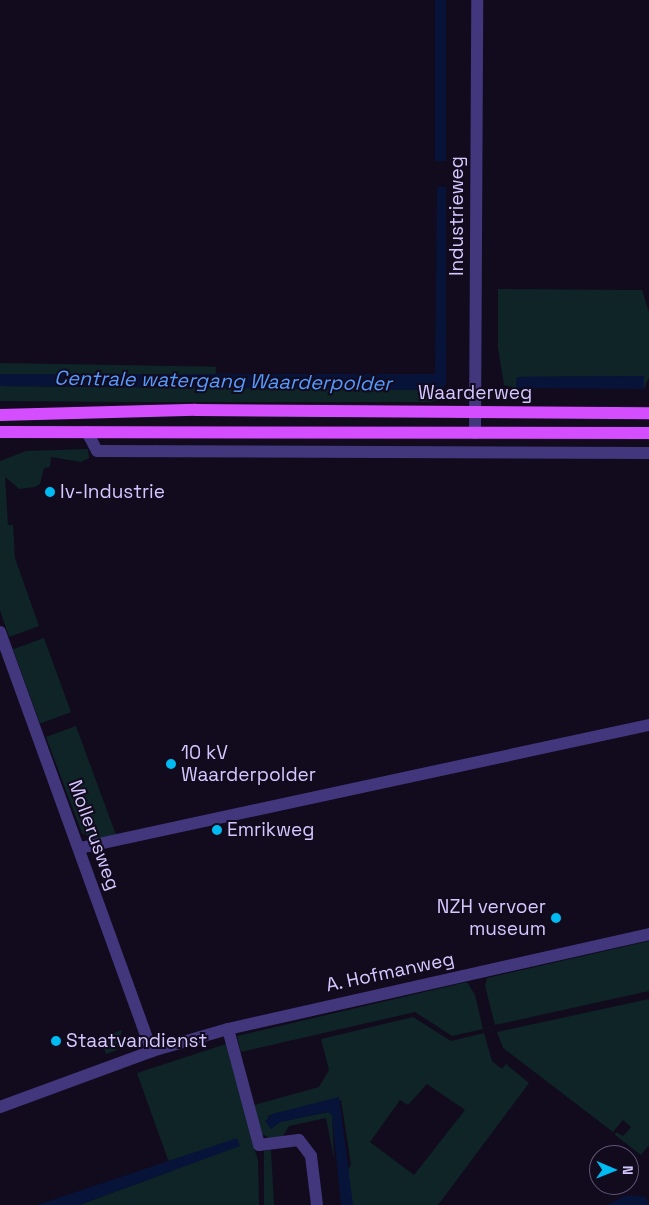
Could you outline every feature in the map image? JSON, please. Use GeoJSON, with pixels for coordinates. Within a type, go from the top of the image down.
{"type":"FeatureCollection","features":[{"type":"Feature","properties":{"kind":"main road","name":"Waarderweg"},"geometry":{"type":"LineString","coordinates":[[0,415],[196,410],[649,413]]}},
{"type":"Feature","properties":{"kind":"main road","name":"Waarderweg"},"geometry":{"type":"LineString","coordinates":[[0,432],[649,433]]}},
{"type":"Feature","properties":{"kind":"street","name":"Industrieweg"},"geometry":{"type":"LineString","coordinates":[[475,433],[477,0]]}},
{"type":"Feature","properties":{"kind":"street"},"geometry":{"type":"LineString","coordinates":[[88,432],[97,451],[649,454]]}},
{"type":"Feature","properties":{"kind":"street","name":"Mollerusweg"},"geometry":{"type":"LineString","coordinates":[[0,632],[152,1050]]}},
{"type":"Feature","properties":{"kind":"street"},"geometry":{"type":"LineString","coordinates":[[80,848],[649,725]]}},
{"type":"Feature","properties":{"kind":"street","name":"A. Hofmanweg"},"geometry":{"type":"LineString","coordinates":[[0,1107],[152,1050],[228,1029],[649,934]]}},
{"type":"Feature","properties":{"kind":"street"},"geometry":{"type":"LineString","coordinates":[[228,1029],[259,1144],[299,1140],[311,1156],[317,1205]]}},
{"type":"Feature","properties":{"kind":"green space"},"geometry":{"type":"Polygon","coordinates":[[[498,289],[642,290],[649,312],[649,377],[644,389],[644,376],[517,377],[516,388],[504,385],[498,348],[498,289]]]}},
{"type":"Feature","properties":{"kind":"green space"},"geometry":{"type":"Polygon","coordinates":[[[0,363],[216,367],[216,378],[0,374],[0,363]]]}},
{"type":"Feature","properties":{"kind":"green space"},"geometry":{"type":"Polygon","coordinates":[[[0,386],[450,390],[447,397],[431,402],[0,401],[0,386]]]}},
{"type":"Feature","properties":{"kind":"green space"},"geometry":{"type":"Polygon","coordinates":[[[88,449],[89,458],[81,462],[51,457],[50,467],[44,468],[40,484],[35,487],[19,489],[5,477],[8,525],[13,525],[15,558],[39,626],[9,637],[0,610],[0,461],[26,451],[88,449]]]}},
{"type":"Feature","properties":{"kind":"green space"},"geometry":{"type":"Polygon","coordinates":[[[44,638],[71,712],[40,724],[13,649],[44,638]]]}},
{"type":"Feature","properties":{"kind":"green space"},"geometry":{"type":"Polygon","coordinates":[[[76,726],[116,835],[97,840],[82,833],[46,737],[76,726]]]}},
{"type":"Feature","properties":{"kind":"green space"},"geometry":{"type":"Polygon","coordinates":[[[649,941],[649,991],[495,1025],[485,986],[487,978],[649,941]]]}},
{"type":"Feature","properties":{"kind":"green space"},"geometry":{"type":"Polygon","coordinates":[[[467,982],[475,995],[483,1029],[452,1036],[415,1012],[241,1052],[237,1036],[467,982]]]}},
{"type":"Feature","properties":{"kind":"green space"},"geometry":{"type":"Polygon","coordinates":[[[649,999],[649,1145],[641,1155],[639,1153],[639,1145],[628,1145],[615,1135],[616,1132],[623,1136],[631,1127],[623,1120],[613,1132],[503,1048],[497,1032],[649,999]]]}},
{"type":"Feature","properties":{"kind":"green space"},"geometry":{"type":"Polygon","coordinates":[[[413,1017],[451,1041],[484,1033],[492,1061],[502,1069],[506,1064],[529,1083],[438,1205],[349,1205],[346,1175],[351,1164],[341,1100],[334,1102],[332,1099],[268,1116],[271,1129],[280,1122],[328,1112],[332,1115],[334,1159],[326,1118],[289,1126],[282,1138],[271,1139],[260,1133],[254,1105],[319,1087],[329,1070],[321,1039],[413,1017]],[[427,1084],[408,1105],[400,1100],[370,1142],[414,1175],[465,1110],[427,1084]]]}},
{"type":"Feature","properties":{"kind":"green space"},"geometry":{"type":"Polygon","coordinates":[[[122,1030],[117,1050],[106,1054],[100,1038],[122,1030]]]}},
{"type":"Feature","properties":{"kind":"green space"},"geometry":{"type":"Polygon","coordinates":[[[226,1044],[258,1161],[259,1205],[79,1205],[172,1171],[137,1073],[226,1044]]]}},
{"type":"Feature","properties":{"kind":"green space"},"geometry":{"type":"Polygon","coordinates":[[[271,1150],[274,1205],[264,1205],[264,1151],[271,1150]]]}},
{"type":"Feature","properties":{"kind":"water"},"geometry":{"type":"Polygon","coordinates":[[[435,0],[446,0],[446,161],[435,161],[435,0]]]}},
{"type":"Feature","properties":{"kind":"water","name":"Centrale watergang Waarderpolder"},"geometry":{"type":"Polygon","coordinates":[[[437,187],[446,187],[446,384],[441,390],[0,386],[0,374],[435,374],[437,187]]]}},
{"type":"Feature","properties":{"kind":"water"},"geometry":{"type":"Polygon","coordinates":[[[644,376],[644,389],[516,388],[517,377],[644,376]]]}},
{"type":"Feature","properties":{"kind":"water"},"geometry":{"type":"Polygon","coordinates":[[[339,1097],[353,1205],[341,1205],[332,1115],[327,1112],[280,1122],[271,1129],[265,1121],[272,1114],[339,1097]]]}},
{"type":"Feature","properties":{"kind":"water"},"geometry":{"type":"Polygon","coordinates":[[[237,1138],[240,1146],[79,1205],[37,1205],[237,1138]]]}},
{"type":"Feature","properties":{"kind":"water"},"geometry":{"type":"Polygon","coordinates":[[[627,1195],[646,1197],[649,1205],[607,1205],[627,1195]]]}},
{"type":"Feature","properties":{"kind":"place","name":"Iv-Industrie"},"geometry":{"type":"Point","coordinates":[50,492]}},
{"type":"Feature","properties":{"kind":"place","name":"10 kV Waarderpolder"},"geometry":{"type":"Point","coordinates":[171,764]}},
{"type":"Feature","properties":{"kind":"place","name":"Emrikweg"},"geometry":{"type":"Point","coordinates":[217,830]}},
{"type":"Feature","properties":{"kind":"place","name":"NZH vervoer museum"},"geometry":{"type":"Point","coordinates":[556,918]}},
{"type":"Feature","properties":{"kind":"place","name":"Staatvandienst"},"geometry":{"type":"Point","coordinates":[56,1041]}}]}
